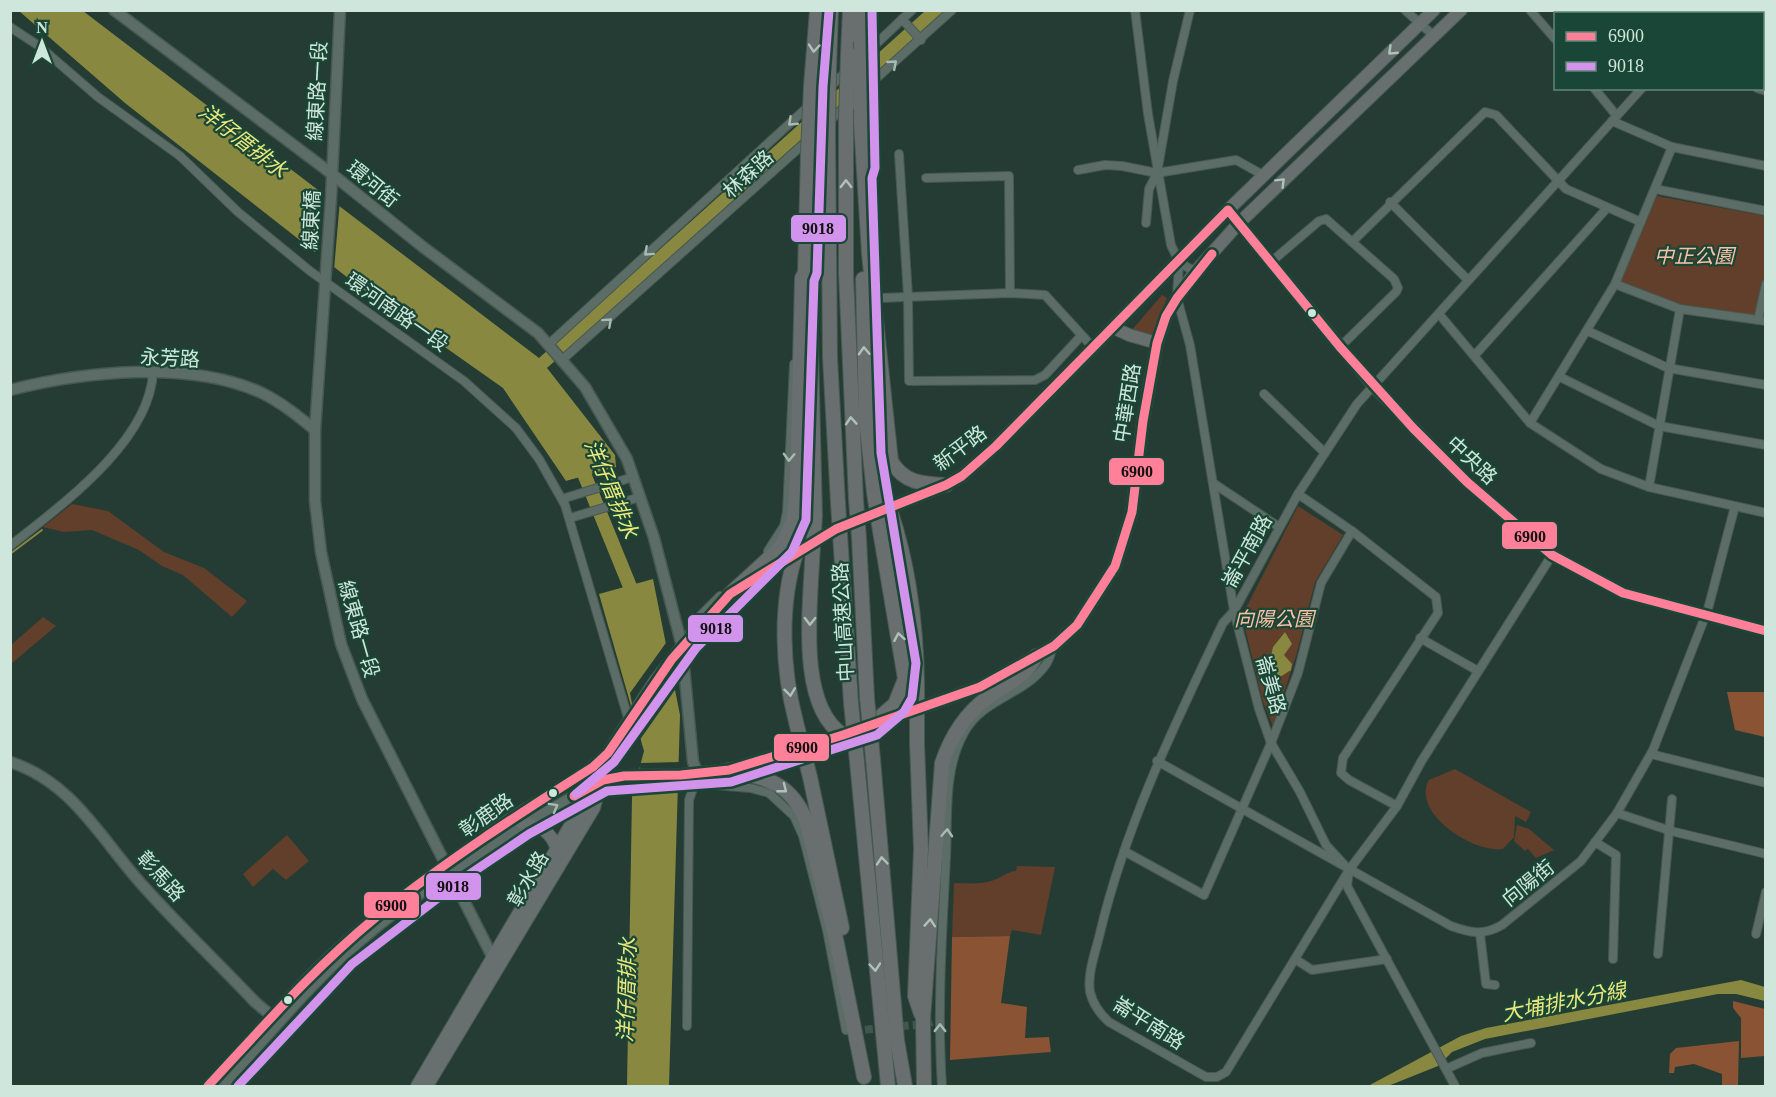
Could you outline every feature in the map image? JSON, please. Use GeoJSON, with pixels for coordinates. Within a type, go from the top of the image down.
{"type":"FeatureCollection","features":[{"type":"Feature","properties":{"kind":"highway"},"geometry":{"type":"LineString","coordinates":[[730,594],[781,547],[794,519],[802,278],[805,273],[811,86],[817,10]]}},
{"type":"Feature","properties":{"kind":"highway","name":"中山高速公路"},"geometry":{"type":"LineString","coordinates":[[831,10],[828,133],[829,312],[838,504],[851,703],[888,1086]]}},
{"type":"Feature","properties":{"kind":"highway","name":"中山高速公路"},"geometry":{"type":"LineString","coordinates":[[850,10],[846,119],[846,274],[856,500],[867,698],[897,1040],[905,1086]]}},
{"type":"Feature","properties":{"kind":"highway"},"geometry":{"type":"LineString","coordinates":[[860,10],[862,168],[891,461],[897,472],[906,479],[946,485]]}},
{"type":"Feature","properties":{"kind":"highway"},"geometry":{"type":"LineString","coordinates":[[862,168],[860,176],[864,361],[869,454],[905,680],[896,704],[872,724]]}},
{"type":"Feature","properties":{"kind":"highway"},"geometry":{"type":"LineString","coordinates":[[805,273],[808,278],[815,516],[810,636],[818,704],[828,723],[843,735]]}},
{"type":"Feature","properties":{"kind":"highway"},"geometry":{"type":"LineString","coordinates":[[889,507],[901,539],[910,580],[917,648],[917,743],[921,849],[915,996],[923,1019]]}},
{"type":"Feature","properties":{"kind":"highway"},"geometry":{"type":"LineString","coordinates":[[797,551],[791,569],[786,619],[790,687],[842,928],[854,995],[865,1082]]}},
{"type":"Feature","properties":{"kind":"highway"},"geometry":{"type":"LineString","coordinates":[[924,1086],[923,1019],[942,763],[959,725],[985,699],[1030,669],[1036,656]]}},
{"type":"Feature","properties":{"kind":"highway"},"geometry":{"type":"LineString","coordinates":[[729,770],[775,782],[787,790],[799,804],[806,820],[836,939],[865,1082]]}},
{"type":"Feature","properties":{"kind":"main road"},"geometry":{"type":"LineString","coordinates":[[1228,210],[1434,10]]}},
{"type":"Feature","properties":{"kind":"main road","name":"中華西路"},"geometry":{"type":"LineString","coordinates":[[603,780],[628,776],[698,774],[729,770],[843,735],[980,687],[1054,646],[1077,625],[1115,566],[1132,512],[1143,421],[1157,343],[1166,316],[1177,298],[1196,272],[1239,223],[1461,10]]}},
{"type":"Feature","properties":{"kind":"main road","name":"新平路"},"geometry":{"type":"LineString","coordinates":[[603,780],[608,753],[629,721],[684,643],[730,594],[836,529],[946,485],[962,476],[996,446],[1114,328],[1228,210]]}},
{"type":"Feature","properties":{"kind":"main road"},"geometry":{"type":"LineString","coordinates":[[1114,328],[1157,343]]}},
{"type":"Feature","properties":{"kind":"main road","name":"彰水路"},"geometry":{"type":"LineString","coordinates":[[427,1086],[584,802],[603,780]]}},
{"type":"Feature","properties":{"kind":"main road","name":"彰水路"},"geometry":{"type":"LineString","coordinates":[[417,1086],[594,808],[603,780]]}},
{"type":"Feature","properties":{"kind":"main road"},"geometry":{"type":"LineString","coordinates":[[524,824],[539,825],[554,840],[557,850]]}},
{"type":"Feature","properties":{"kind":"street","name":"環河街"},"geometry":{"type":"LineString","coordinates":[[114,10],[332,174],[549,344],[563,359],[618,438],[654,537],[684,643],[693,762],[698,774]]}},
{"type":"Feature","properties":{"kind":"street","name":"線東路一段"},"geometry":{"type":"LineString","coordinates":[[332,174],[340,10]]}},
{"type":"Feature","properties":{"kind":"street","name":"林森路"},"geometry":{"type":"LineString","coordinates":[[549,344],[904,21],[912,10]]}},
{"type":"Feature","properties":{"kind":"street","name":"林森路"},"geometry":{"type":"LineString","coordinates":[[563,359],[783,165],[952,10]]}},
{"type":"Feature","properties":{"kind":"street"},"geometry":{"type":"LineString","coordinates":[[1136,10],[1157,173],[1171,245],[1179,262],[1196,272]]}},
{"type":"Feature","properties":{"kind":"street"},"geometry":{"type":"LineString","coordinates":[[1146,223],[1149,189],[1157,173],[1173,81],[1190,10]]}},
{"type":"Feature","properties":{"kind":"street"},"geometry":{"type":"LineString","coordinates":[[1405,10],[1434,36]]}},
{"type":"Feature","properties":{"kind":"street"},"geometry":{"type":"LineString","coordinates":[[1530,10],[1554,34]]}},
{"type":"Feature","properties":{"kind":"street"},"geometry":{"type":"LineString","coordinates":[[904,21],[919,38]]}},
{"type":"Feature","properties":{"kind":"street","name":"環河南路一段"},"geometry":{"type":"LineString","coordinates":[[10,27],[39,46],[98,97],[180,156],[238,212],[326,282],[464,381],[516,428],[539,459],[570,518],[629,721]]}},
{"type":"Feature","properties":{"kind":"street"},"geometry":{"type":"LineString","coordinates":[[870,83],[873,241],[879,289]]}},
{"type":"Feature","properties":{"kind":"street"},"geometry":{"type":"LineString","coordinates":[[1595,90],[1614,118],[1672,147],[1766,166]]}},
{"type":"Feature","properties":{"kind":"street","name":"崙平南路"},"geometry":{"type":"LineString","coordinates":[[1552,555],[1421,762],[1397,806],[1349,870],[1226,1072],[1217,1077],[1206,1077],[1109,1022],[1094,1003],[1090,979],[1107,907],[1124,851],[1157,761],[1223,623],[1234,611],[1298,494],[1358,404],[1640,90]]}},
{"type":"Feature","properties":{"kind":"street"},"geometry":{"type":"LineString","coordinates":[[1352,242],[1390,202],[1485,112],[1496,115],[1566,189],[1641,222]]}},
{"type":"Feature","properties":{"kind":"street"},"geometry":{"type":"LineString","coordinates":[[1530,423],[1615,284],[1672,147]]}},
{"type":"Feature","properties":{"kind":"street"},"geometry":{"type":"LineString","coordinates":[[899,154],[908,297],[909,381],[1035,380],[1045,375],[1081,336]]}},
{"type":"Feature","properties":{"kind":"street"},"geometry":{"type":"LineString","coordinates":[[1078,170],[1105,165],[1157,173],[1236,160],[1263,175]]}},
{"type":"Feature","properties":{"kind":"street","name":"線東橋"},"geometry":{"type":"LineString","coordinates":[[326,268],[332,174]]}},
{"type":"Feature","properties":{"kind":"street"},"geometry":{"type":"LineString","coordinates":[[926,178],[1009,176],[1010,293]]}},
{"type":"Feature","properties":{"kind":"street"},"geometry":{"type":"LineString","coordinates":[[1654,189],[1766,212]]}},
{"type":"Feature","properties":{"kind":"street"},"geometry":{"type":"LineString","coordinates":[[1390,202],[1468,280]]}},
{"type":"Feature","properties":{"kind":"street"},"geometry":{"type":"LineString","coordinates":[[1475,356],[1607,208]]}},
{"type":"Feature","properties":{"kind":"street","name":"中央路"},"geometry":{"type":"LineString","coordinates":[[1228,210],[1374,387],[1467,482],[1552,555],[1623,593],[1766,632]]}},
{"type":"Feature","properties":{"kind":"street"},"geometry":{"type":"LineString","coordinates":[[1271,262],[1322,219],[1329,222],[1394,279],[1398,288],[1340,347]]}},
{"type":"Feature","properties":{"kind":"street","name":"崙美路"},"geometry":{"type":"LineString","coordinates":[[1179,262],[1177,298],[1190,345],[1234,611],[1259,709],[1271,743],[1300,792],[1326,845],[1349,870]]}},
{"type":"Feature","properties":{"kind":"street","name":"線東路一段"},"geometry":{"type":"LineString","coordinates":[[326,268],[315,429],[317,522],[327,585],[341,644],[370,717],[495,963]]}},
{"type":"Feature","properties":{"kind":"street"},"geometry":{"type":"LineString","coordinates":[[1615,284],[1680,309],[1762,320],[1766,284]]}},
{"type":"Feature","properties":{"kind":"street"},"geometry":{"type":"LineString","coordinates":[[684,643],[694,622],[770,549],[784,526],[788,496],[797,293]]}},
{"type":"Feature","properties":{"kind":"street"},"geometry":{"type":"LineString","coordinates":[[880,298],[1010,293],[1045,295],[1088,342]]}},
{"type":"Feature","properties":{"kind":"street"},"geometry":{"type":"LineString","coordinates":[[1648,487],[1680,309]]}},
{"type":"Feature","properties":{"kind":"street"},"geometry":{"type":"LineString","coordinates":[[1439,314],[1530,423],[1602,469],[1648,487],[1766,513]]}},
{"type":"Feature","properties":{"kind":"street"},"geometry":{"type":"LineString","coordinates":[[1588,331],[1668,368],[1766,386]]}},
{"type":"Feature","properties":{"kind":"street"},"geometry":{"type":"LineString","coordinates":[[10,546],[87,484],[120,446],[141,414],[153,382],[153,372]]}},
{"type":"Feature","properties":{"kind":"street","name":"永芳路"},"geometry":{"type":"LineString","coordinates":[[10,390],[43,382],[153,372],[210,378],[251,389],[287,407],[315,429]]}},
{"type":"Feature","properties":{"kind":"street"},"geometry":{"type":"LineString","coordinates":[[1560,377],[1659,426],[1766,445]]}},
{"type":"Feature","properties":{"kind":"street"},"geometry":{"type":"LineString","coordinates":[[1264,394],[1325,453]]}},
{"type":"Feature","properties":{"kind":"street"},"geometry":{"type":"LineString","coordinates":[[562,499],[633,477]]}},
{"type":"Feature","properties":{"kind":"street"},"geometry":{"type":"LineString","coordinates":[[1213,483],[1279,526]]}},
{"type":"Feature","properties":{"kind":"street"},"geometry":{"type":"LineString","coordinates":[[1298,494],[1352,531],[1436,597],[1439,605],[1438,613],[1343,758],[1341,773],[1349,780],[1397,806]]}},
{"type":"Feature","properties":{"kind":"street"},"geometry":{"type":"LineString","coordinates":[[570,518],[640,496]]}},
{"type":"Feature","properties":{"kind":"street","name":"向陽街"},"geometry":{"type":"LineString","coordinates":[[1480,934],[1502,925],[1581,861],[1617,813],[1651,754],[1708,609],[1735,506]]}},
{"type":"Feature","properties":{"kind":"street"},"geometry":{"type":"LineString","coordinates":[[1124,851],[1204,895],[1271,743],[1298,673],[1321,584],[1352,531]]}},
{"type":"Feature","properties":{"kind":"street"},"geometry":{"type":"LineString","coordinates":[[1420,638],[1478,671]]}},
{"type":"Feature","properties":{"kind":"street"},"geometry":{"type":"LineString","coordinates":[[942,1086],[940,1020],[943,911],[952,760],[966,730],[978,714],[1035,677],[1046,666],[1054,646]]}},
{"type":"Feature","properties":{"kind":"street","name":"彰鹿路"},"geometry":{"type":"LineString","coordinates":[[208,1086],[344,955],[519,812],[580,777],[608,753]]}},
{"type":"Feature","properties":{"kind":"street"},"geometry":{"type":"LineString","coordinates":[[1651,754],[1766,783]]}},
{"type":"Feature","properties":{"kind":"street"},"geometry":{"type":"LineString","coordinates":[[1157,761],[1451,926],[1480,934],[1486,984],[1496,985]]}},
{"type":"Feature","properties":{"kind":"street","name":"彰馬路"},"geometry":{"type":"LineString","coordinates":[[10,762],[37,773],[60,788],[145,888],[278,1018]]}},
{"type":"Feature","properties":{"kind":"street"},"geometry":{"type":"LineString","coordinates":[[687,1026],[689,800],[698,774]]}},
{"type":"Feature","properties":{"kind":"street"},"geometry":{"type":"LineString","coordinates":[[698,774],[704,784],[750,788],[769,793],[794,816],[803,836],[827,930],[846,1030]]}},
{"type":"Feature","properties":{"kind":"street","name":"彰鹿路"},"geometry":{"type":"LineString","coordinates":[[448,870],[603,780]]}},
{"type":"Feature","properties":{"kind":"street"},"geometry":{"type":"LineString","coordinates":[[1658,954],[1665,859],[1671,831],[1672,799]]}},
{"type":"Feature","properties":{"kind":"street"},"geometry":{"type":"LineString","coordinates":[[1617,813],[1671,831],[1766,854]]}},
{"type":"Feature","properties":{"kind":"street"},"geometry":{"type":"LineString","coordinates":[[1595,842],[1616,855],[1613,959]]}},
{"type":"Feature","properties":{"kind":"street"},"geometry":{"type":"LineString","coordinates":[[1349,870],[1347,886],[1455,1086]]}},
{"type":"Feature","properties":{"kind":"street"},"geometry":{"type":"LineString","coordinates":[[1756,934],[1766,892]]}},
{"type":"Feature","properties":{"kind":"street"},"geometry":{"type":"LineString","coordinates":[[1295,959],[1312,970],[1387,960]]}},
{"type":"Feature","properties":{"kind":"street","name":"彰鹿路"},"geometry":{"type":"LineString","coordinates":[[222,1086],[278,1018]]}},
{"type":"Feature","properties":{"kind":"street"},"geometry":{"type":"LineString","coordinates":[[1446,1069],[1482,1053],[1532,1044]]}},
{"type":"Feature","properties":{"kind":"green space","name":"中正公園"},"geometry":{"type":"Polygon","coordinates":[[[1657,196],[1765,216],[1765,273],[1757,318],[1681,306],[1620,282],[1657,196]]]}},
{"type":"Feature","properties":{"kind":"green space"},"geometry":{"type":"Polygon","coordinates":[[[1162,295],[1167,298],[1151,338],[1131,331],[1162,295]]]}},
{"type":"Feature","properties":{"kind":"green space"},"geometry":{"type":"Polygon","coordinates":[[[72,504],[108,511],[164,552],[204,568],[247,601],[232,617],[183,575],[162,566],[139,550],[92,530],[64,532],[43,527],[72,504]]]}},
{"type":"Feature","properties":{"kind":"green space","name":"向陽公園"},"geometry":{"type":"Polygon","coordinates":[[[1298,506],[1343,535],[1315,582],[1296,656],[1273,726],[1263,702],[1242,616],[1298,506]]]}},
{"type":"Feature","properties":{"kind":"green space"},"geometry":{"type":"Polygon","coordinates":[[[43,617],[56,626],[11,664],[11,645],[43,617]]]}},
{"type":"Feature","properties":{"kind":"green space"},"geometry":{"type":"Polygon","coordinates":[[[1455,769],[1531,812],[1526,822],[1515,816],[1514,837],[1503,849],[1491,849],[1462,838],[1437,818],[1429,805],[1426,793],[1429,780],[1455,769]]]}},
{"type":"Feature","properties":{"kind":"green space"},"geometry":{"type":"Polygon","coordinates":[[[1517,825],[1529,829],[1554,850],[1536,858],[1528,849],[1525,851],[1514,841],[1517,825]]]}},
{"type":"Feature","properties":{"kind":"green space"},"geometry":{"type":"Polygon","coordinates":[[[287,835],[309,861],[286,880],[273,869],[253,887],[243,874],[287,835]]]}},
{"type":"Feature","properties":{"kind":"green space"},"geometry":{"type":"Polygon","coordinates":[[[1017,866],[1055,867],[1041,935],[1012,930],[1010,936],[952,937],[954,883],[989,882],[1016,871],[1017,866]]]}},
{"type":"Feature","properties":{"kind":"shaded area"},"geometry":{"type":"Polygon","coordinates":[[[1727,692],[1765,692],[1765,737],[1735,730],[1727,692]]]}},
{"type":"Feature","properties":{"kind":"shaded area"},"geometry":{"type":"Polygon","coordinates":[[[1010,936],[1001,1003],[1027,1007],[1025,1038],[1049,1037],[1051,1052],[950,1060],[952,937],[1010,936]]]}},
{"type":"Feature","properties":{"kind":"shaded area"},"geometry":{"type":"Polygon","coordinates":[[[1733,1001],[1765,1009],[1765,1056],[1741,1058],[1741,1018],[1733,1008],[1733,1001]]]}},
{"type":"Feature","properties":{"kind":"shaded area"},"geometry":{"type":"Polygon","coordinates":[[[1739,1041],[1738,1086],[1722,1086],[1722,1074],[1694,1064],[1675,1067],[1674,1073],[1669,1073],[1670,1054],[1676,1048],[1739,1041]]]}},
{"type":"Feature","properties":{"kind":"water"},"geometry":{"type":"Polygon","coordinates":[[[19,11],[83,11],[539,358],[925,11],[944,11],[547,368],[615,455],[616,467],[566,481],[503,388],[357,285],[125,103],[19,11]]]}},
{"type":"Feature","properties":{"kind":"water"},"geometry":{"type":"Polygon","coordinates":[[[653,579],[680,715],[669,1086],[627,1086],[632,797],[644,751],[599,594],[653,579]]]}},
{"type":"Feature","properties":{"kind":"water"},"geometry":{"type":"Polygon","coordinates":[[[1285,632],[1292,644],[1284,655],[1292,664],[1291,670],[1280,677],[1267,673],[1273,647],[1285,632]]]}},
{"type":"Feature","properties":{"kind":"water"},"geometry":{"type":"Polygon","coordinates":[[[1741,980],[1765,987],[1765,1001],[1736,994],[1718,994],[1485,1039],[1452,1052],[1438,1066],[1388,1086],[1368,1086],[1461,1036],[1486,1028],[1741,980]]]}},
{"type":"Feature","properties":{"kind":"pier"},"geometry":{"type":"Polygon","coordinates":[[[320,185],[340,200],[334,270],[315,255],[320,185]]]}},
{"type":"Feature","properties":{"kind":"pier"},"geometry":{"type":"Polygon","coordinates":[[[619,467],[566,483],[563,482],[619,467]]]}},
{"type":"Feature","properties":{"kind":"pier"},"geometry":{"type":"Polygon","coordinates":[[[668,640],[677,687],[639,741],[630,693],[668,640]]]}},
{"type":"Feature","properties":{"kind":"pier"},"geometry":{"type":"Polygon","coordinates":[[[681,762],[680,792],[641,793],[640,763],[681,762]]]}},
{"type":"Feature","properties":{"kind":"waterway","name":"洋仔厝排水"},"geometry":{"type":"LineString","coordinates":[[578,459],[631,589],[633,604]]}},
{"type":"Feature","properties":{"kind":"waterway"},"geometry":{"type":"LineString","coordinates":[[10,554],[42,530]]}},
{"type":"Feature","properties":{"kind":"tunnel"},"geometry":{"type":"LineString","coordinates":[[853,1031],[925,1024],[940,1020]]}},
{"type":"Feature","properties":{"kind":"transit line","name":"9018"},"geometry":{"type":"LineString","coordinates":[[238,1086],[352,964],[464,878],[529,834],[607,791],[731,782],[877,735],[904,712],[912,698],[916,663],[881,453],[872,178],[875,168],[872,10]]}},
{"type":"Feature","properties":{"kind":"transit line","name":"9018"},"geometry":{"type":"LineString","coordinates":[[576,794],[614,762],[696,648],[792,552],[806,520],[814,281],[817,273],[823,87],[829,11]]}},
{"type":"Feature","properties":{"kind":"transit line","name":"6900"},"geometry":{"type":"LineString","coordinates":[[208,1086],[310,978],[375,918],[455,858],[593,767],[608,753],[672,659],[730,594],[836,529],[946,485],[962,476],[996,446],[1228,210],[1340,347],[1413,428],[1467,482],[1552,555],[1623,593],[1766,631]]}},
{"type":"Feature","properties":{"kind":"transit line","name":"6900"},"geometry":{"type":"LineString","coordinates":[[574,796],[603,780],[624,776],[681,775],[729,770],[843,735],[980,687],[1054,646],[1077,625],[1115,566],[1132,512],[1143,421],[1157,343],[1166,316],[1177,298],[1212,254]]}},
{"type":"Feature","properties":{"kind":"water label","name":"大埔排水分線"},"geometry":{"type":"Point","coordinates":[1564,1002]}}]}
